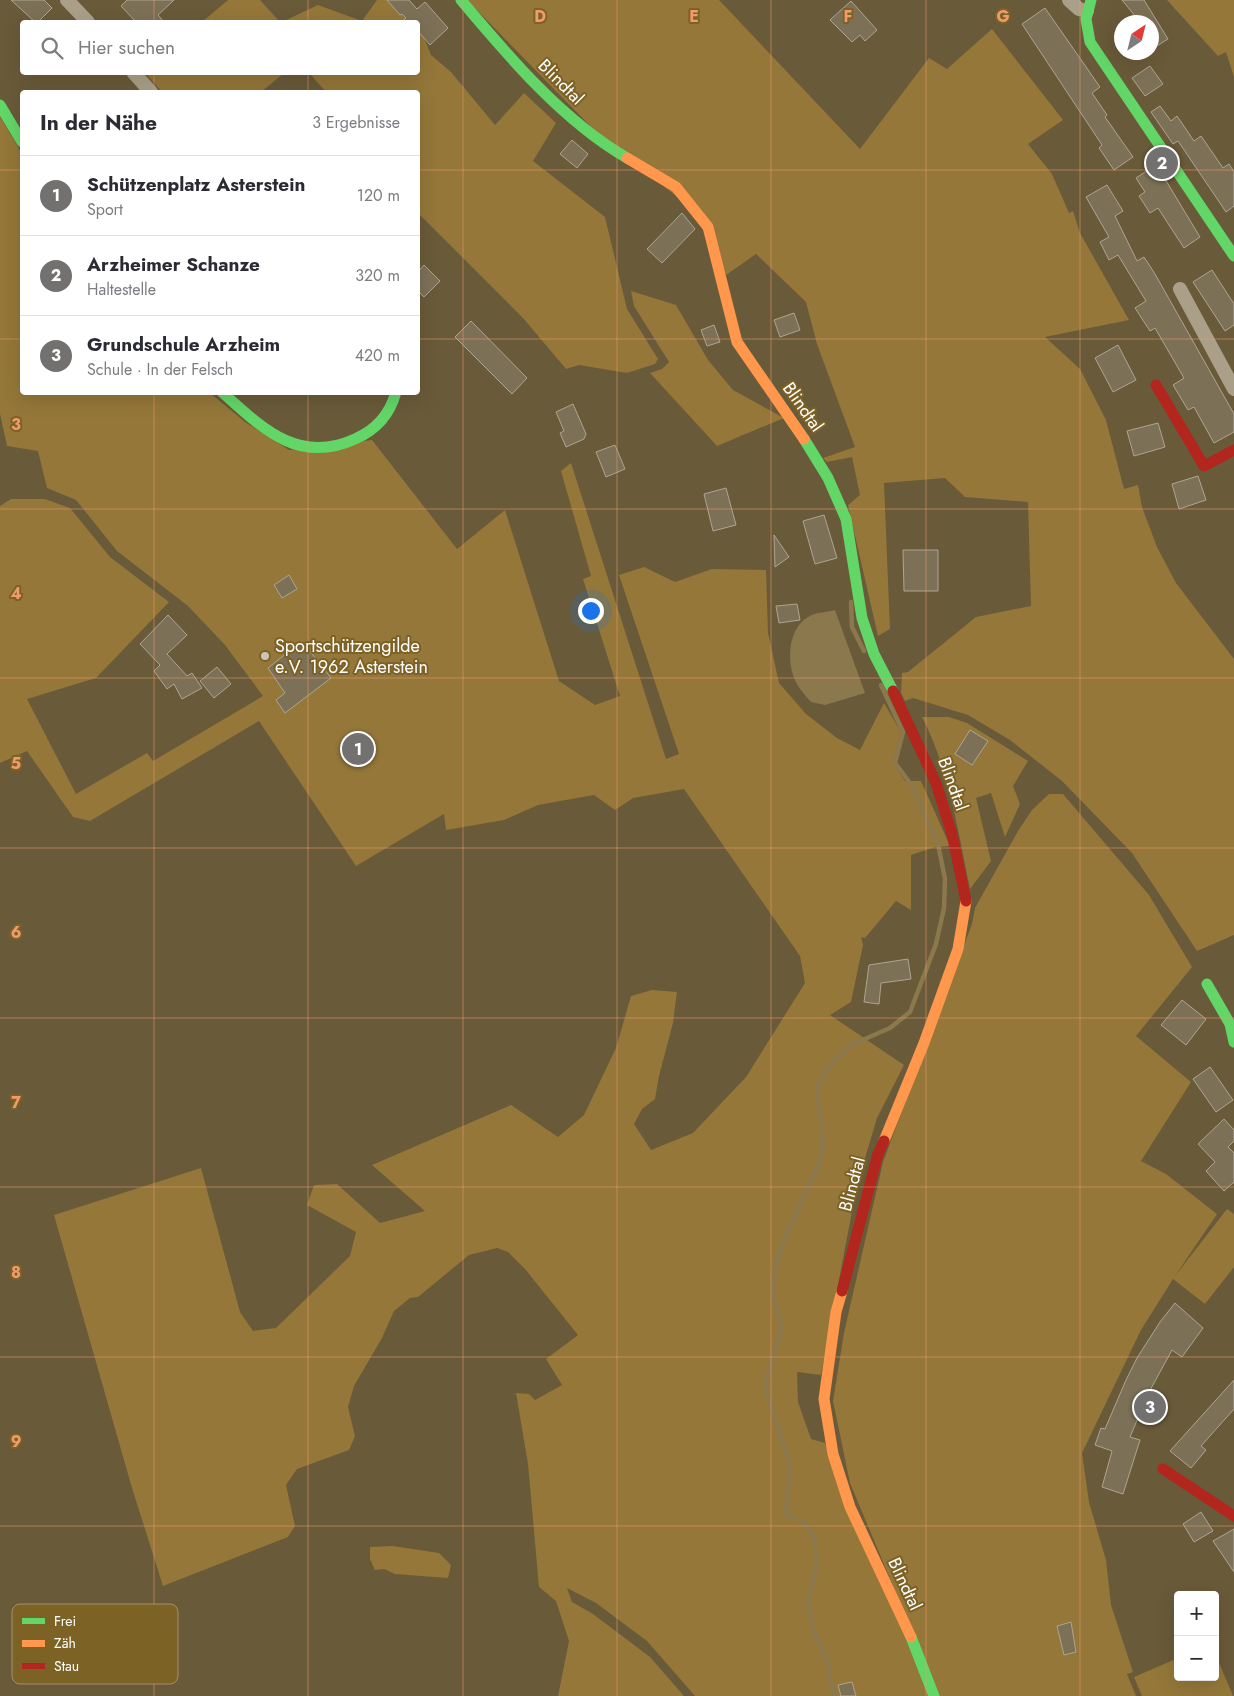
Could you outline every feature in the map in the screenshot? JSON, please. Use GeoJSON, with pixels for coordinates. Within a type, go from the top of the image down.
{"type":"FeatureCollection","features":[{"type":"Feature","properties":{"kind":"street"},"geometry":{"type":"LineString","coordinates":[[67,0],[86,20]]}},
{"type":"Feature","properties":{"kind":"street","name":"Blindtal"},"geometry":{"type":"LineString","coordinates":[[461,0],[493,38],[566,113],[614,151],[676,188],[708,227],[736,342],[808,445],[828,478],[846,519],[862,618],[874,654],[904,711],[936,783],[952,834],[966,902],[963,928],[958,949],[924,1043],[878,1154],[836,1312],[824,1399],[833,1454],[850,1507],[914,1643],[934,1696]]}},
{"type":"Feature","properties":{"kind":"street"},"geometry":{"type":"LineString","coordinates":[[1069,0],[1078,8],[1089,6],[1086,27],[1090,42],[1234,256]]}},
{"type":"Feature","properties":{"kind":"street"},"geometry":{"type":"LineString","coordinates":[[136,75],[149,90]]}},
{"type":"Feature","properties":{"kind":"street"},"geometry":{"type":"LineString","coordinates":[[0,105],[20,139]]}},
{"type":"Feature","properties":{"kind":"street"},"geometry":{"type":"LineString","coordinates":[[1180,289],[1234,389]]}},
{"type":"Feature","properties":{"kind":"street"},"geometry":{"type":"LineString","coordinates":[[1156,384],[1204,466],[1234,450]]}},
{"type":"Feature","properties":{"kind":"street"},"geometry":{"type":"LineString","coordinates":[[225,395],[254,420],[283,441],[315,451],[353,441],[372,430],[387,416],[395,395]]}},
{"type":"Feature","properties":{"kind":"street"},"geometry":{"type":"LineString","coordinates":[[1207,984],[1230,1024],[1234,1042]]}},
{"type":"Feature","properties":{"kind":"street"},"geometry":{"type":"LineString","coordinates":[[1163,1469],[1234,1516]]}},
{"type":"Feature","properties":{"kind":"shaded area"},"geometry":{"type":"Polygon","coordinates":[[[228,0],[260,0],[278,20],[204,20],[228,0]]]}},
{"type":"Feature","properties":{"kind":"shaded area"},"geometry":{"type":"Polygon","coordinates":[[[377,0],[396,0],[412,8],[417,20],[363,20],[377,0]]]}},
{"type":"Feature","properties":{"kind":"shaded area"},"geometry":{"type":"Polygon","coordinates":[[[467,0],[719,0],[860,149],[929,58],[947,69],[992,29],[1063,120],[1028,144],[1052,174],[1069,213],[1073,211],[1080,233],[1129,320],[1045,337],[1080,369],[1106,420],[1124,489],[1138,485],[1142,507],[1157,547],[1176,583],[1234,659],[1234,935],[1197,951],[1132,853],[1062,781],[1010,740],[968,715],[913,698],[905,701],[901,693],[902,673],[908,672],[976,617],[1031,606],[1028,502],[965,497],[945,478],[884,483],[890,629],[878,636],[848,505],[860,495],[852,457],[827,462],[823,458],[855,447],[817,344],[806,302],[756,254],[726,275],[709,222],[599,135],[467,0]]]}},
{"type":"Feature","properties":{"kind":"shaded area"},"geometry":{"type":"Polygon","coordinates":[[[1167,0],[1234,0],[1234,77],[1226,52],[1218,56],[1167,0]]]}},
{"type":"Feature","properties":{"kind":"shaded area"},"geometry":{"type":"Polygon","coordinates":[[[318,5],[359,20],[286,20],[318,5]]]}},
{"type":"Feature","properties":{"kind":"shaded area"},"geometry":{"type":"Polygon","coordinates":[[[420,28],[431,55],[451,72],[495,125],[524,93],[556,123],[533,161],[605,217],[627,309],[658,359],[655,364],[627,373],[579,365],[566,369],[523,318],[420,215],[420,90],[324,90],[311,75],[420,75],[420,28]]]}},
{"type":"Feature","properties":{"kind":"shaded area"},"geometry":{"type":"Polygon","coordinates":[[[147,75],[282,75],[263,90],[160,90],[147,75]]]}},
{"type":"Feature","properties":{"kind":"shaded area"},"geometry":{"type":"Polygon","coordinates":[[[0,116],[20,151],[20,395],[212,395],[245,422],[289,450],[372,440],[457,549],[505,510],[559,681],[595,705],[620,696],[583,579],[591,576],[561,471],[571,463],[666,759],[679,754],[619,575],[644,567],[675,582],[712,569],[766,570],[768,633],[779,683],[806,714],[837,738],[860,750],[884,703],[901,732],[893,763],[905,781],[921,781],[950,846],[935,847],[911,855],[911,910],[896,901],[865,938],[861,937],[863,945],[851,1002],[830,1015],[904,1065],[877,1118],[857,1185],[821,1375],[797,1372],[798,1402],[811,1439],[825,1443],[931,1696],[695,1696],[647,1641],[596,1603],[567,1588],[572,1602],[593,1614],[650,1657],[684,1696],[558,1696],[569,1641],[556,1601],[539,1587],[528,1464],[516,1393],[529,1394],[535,1400],[562,1385],[546,1359],[578,1335],[525,1269],[508,1252],[497,1248],[469,1255],[418,1297],[410,1298],[394,1311],[382,1338],[354,1386],[348,1407],[355,1436],[349,1450],[297,1469],[286,1485],[295,1526],[288,1537],[163,1586],[132,1488],[54,1215],[201,1168],[240,1312],[253,1331],[276,1328],[350,1256],[356,1232],[307,1205],[314,1185],[337,1184],[380,1223],[425,1211],[372,1165],[511,1105],[558,1137],[584,1115],[616,1048],[631,996],[652,990],[677,992],[673,1023],[655,1099],[642,1109],[634,1124],[651,1150],[693,1133],[746,1077],[805,983],[800,956],[684,789],[633,798],[615,810],[594,795],[538,805],[504,820],[446,830],[444,814],[356,866],[259,721],[90,821],[73,817],[27,751],[0,763],[0,506],[11,499],[45,499],[70,508],[110,557],[169,602],[96,678],[27,699],[76,794],[147,753],[153,761],[263,696],[225,645],[188,606],[117,551],[76,500],[47,488],[38,451],[7,446],[0,414],[0,116]]]}},
{"type":"Feature","properties":{"kind":"shaded area"},"geometry":{"type":"Polygon","coordinates":[[[631,291],[676,305],[708,360],[733,390],[784,418],[717,446],[650,373],[662,369],[669,362],[634,306],[631,291]]]}},
{"type":"Feature","properties":{"kind":"shaded area"},"geometry":{"type":"Polygon","coordinates":[[[835,610],[865,693],[825,705],[811,702],[798,686],[792,672],[790,653],[794,635],[804,620],[815,614],[835,610]]]}},
{"type":"Feature","properties":{"kind":"shaded area"},"geometry":{"type":"Polygon","coordinates":[[[922,717],[949,717],[967,723],[1028,761],[1013,786],[1020,804],[1005,837],[991,793],[976,798],[991,861],[970,889],[946,779],[922,717]]]}},
{"type":"Feature","properties":{"kind":"shaded area"},"geometry":{"type":"Polygon","coordinates":[[[1049,794],[1063,794],[1149,895],[1192,967],[1136,1036],[1191,1082],[1141,1161],[1166,1174],[1217,1214],[1175,1276],[1227,1209],[1234,1214],[1234,1267],[1205,1304],[1173,1279],[1141,1330],[1082,1453],[1089,1502],[1106,1560],[1111,1605],[1133,1672],[1127,1674],[1136,1696],[939,1696],[850,1483],[833,1401],[844,1333],[883,1162],[972,924],[975,908],[1018,831],[1032,810],[1049,794]]]}},
{"type":"Feature","properties":{"kind":"shaded area"},"geometry":{"type":"Polygon","coordinates":[[[393,1546],[439,1553],[451,1565],[448,1578],[395,1574],[384,1569],[375,1570],[370,1559],[370,1547],[393,1546]]]}},
{"type":"Feature","properties":{"kind":"shaded area"},"geometry":{"type":"Polygon","coordinates":[[[1174,1660],[1174,1681],[1219,1681],[1219,1663],[1233,1696],[1142,1696],[1134,1677],[1174,1660]]]}},
{"type":"Feature","properties":{"kind":"building"},"geometry":{"type":"Polygon","coordinates":[[[11,0],[44,0],[52,8],[40,20],[33,20],[11,0]]]}},
{"type":"Feature","properties":{"kind":"building"},"geometry":{"type":"Polygon","coordinates":[[[127,0],[174,0],[158,15],[162,20],[134,20],[121,6],[127,0]]]}},
{"type":"Feature","properties":{"kind":"building"},"geometry":{"type":"Polygon","coordinates":[[[387,0],[409,0],[417,9],[425,2],[448,28],[430,45],[420,33],[420,20],[404,20],[406,18],[402,14],[400,15],[387,0]]]}},
{"type":"Feature","properties":{"kind":"building"},"geometry":{"type":"Polygon","coordinates":[[[1122,0],[1144,0],[1153,15],[1134,15],[1122,0]]]}},
{"type":"Feature","properties":{"kind":"building"},"geometry":{"type":"Polygon","coordinates":[[[851,1],[877,30],[865,41],[860,35],[852,42],[830,20],[851,1]]]}},
{"type":"Feature","properties":{"kind":"building"},"geometry":{"type":"Polygon","coordinates":[[[1045,8],[1100,87],[1092,93],[1107,115],[1105,117],[1133,157],[1114,170],[1099,148],[1102,145],[1022,24],[1045,8]]]}},
{"type":"Feature","properties":{"kind":"building"},"geometry":{"type":"Polygon","coordinates":[[[1159,24],[1168,39],[1159,45],[1159,24]]]}},
{"type":"Feature","properties":{"kind":"building"},"geometry":{"type":"Polygon","coordinates":[[[1150,66],[1163,84],[1145,96],[1132,78],[1150,66]]]}},
{"type":"Feature","properties":{"kind":"building"},"geometry":{"type":"Polygon","coordinates":[[[1160,106],[1171,121],[1177,116],[1194,141],[1201,136],[1223,168],[1229,164],[1234,172],[1234,206],[1226,212],[1178,141],[1173,144],[1151,112],[1160,106]]]}},
{"type":"Feature","properties":{"kind":"building"},"geometry":{"type":"Polygon","coordinates":[[[572,140],[588,154],[577,168],[560,154],[572,140]]]}},
{"type":"Feature","properties":{"kind":"building"},"geometry":{"type":"Polygon","coordinates":[[[1154,166],[1163,181],[1165,179],[1200,237],[1184,248],[1158,208],[1150,213],[1139,196],[1145,192],[1136,178],[1154,166]]]}},
{"type":"Feature","properties":{"kind":"building"},"geometry":{"type":"Polygon","coordinates":[[[1107,185],[1123,211],[1115,216],[1137,261],[1144,257],[1155,274],[1234,414],[1234,432],[1214,443],[1194,407],[1188,410],[1173,385],[1184,378],[1155,328],[1150,331],[1135,308],[1146,301],[1118,255],[1109,260],[1100,242],[1109,237],[1086,197],[1107,185]]]}},
{"type":"Feature","properties":{"kind":"building"},"geometry":{"type":"Polygon","coordinates":[[[682,213],[695,229],[662,263],[647,249],[682,213]]]}},
{"type":"Feature","properties":{"kind":"building"},"geometry":{"type":"Polygon","coordinates":[[[424,265],[440,281],[424,297],[420,293],[420,270],[424,265]]]}},
{"type":"Feature","properties":{"kind":"building"},"geometry":{"type":"Polygon","coordinates":[[[1212,270],[1234,304],[1234,325],[1225,331],[1193,282],[1212,270]]]}},
{"type":"Feature","properties":{"kind":"building"},"geometry":{"type":"Polygon","coordinates":[[[794,313],[800,330],[780,337],[774,320],[794,313]]]}},
{"type":"Feature","properties":{"kind":"building"},"geometry":{"type":"Polygon","coordinates":[[[471,321],[527,378],[512,394],[455,337],[471,321]]]}},
{"type":"Feature","properties":{"kind":"building"},"geometry":{"type":"Polygon","coordinates":[[[714,325],[720,342],[707,346],[701,330],[714,325]]]}},
{"type":"Feature","properties":{"kind":"building"},"geometry":{"type":"Polygon","coordinates":[[[1118,345],[1136,380],[1113,392],[1095,358],[1118,345]]]}},
{"type":"Feature","properties":{"kind":"building"},"geometry":{"type":"Polygon","coordinates":[[[573,404],[586,434],[584,439],[566,447],[560,433],[564,431],[556,412],[573,404]]]}},
{"type":"Feature","properties":{"kind":"building"},"geometry":{"type":"Polygon","coordinates":[[[1158,423],[1165,447],[1134,456],[1127,431],[1158,423]]]}},
{"type":"Feature","properties":{"kind":"building"},"geometry":{"type":"Polygon","coordinates":[[[615,445],[625,469],[606,477],[596,452],[615,445]]]}},
{"type":"Feature","properties":{"kind":"building"},"geometry":{"type":"Polygon","coordinates":[[[1198,476],[1206,500],[1179,509],[1172,484],[1198,476]]]}},
{"type":"Feature","properties":{"kind":"building"},"geometry":{"type":"Polygon","coordinates":[[[726,488],[736,525],[713,531],[704,494],[726,488]]]}},
{"type":"Feature","properties":{"kind":"building"},"geometry":{"type":"Polygon","coordinates":[[[824,515],[837,558],[815,564],[803,521],[824,515]]]}},
{"type":"Feature","properties":{"kind":"building"},"geometry":{"type":"Polygon","coordinates":[[[774,535],[789,557],[775,567],[774,535]]]}},
{"type":"Feature","properties":{"kind":"building"},"geometry":{"type":"Polygon","coordinates":[[[903,550],[938,550],[938,591],[904,591],[903,550]]]}},
{"type":"Feature","properties":{"kind":"building"},"geometry":{"type":"Polygon","coordinates":[[[289,575],[297,589],[282,598],[274,585],[289,575]]]}},
{"type":"Feature","properties":{"kind":"building"},"geometry":{"type":"Polygon","coordinates":[[[797,604],[800,620],[779,623],[776,606],[797,604]]]}},
{"type":"Feature","properties":{"kind":"building"},"geometry":{"type":"Polygon","coordinates":[[[168,615],[187,635],[167,654],[187,676],[192,673],[202,688],[182,699],[174,684],[167,689],[154,671],[160,665],[140,644],[168,615]]]}},
{"type":"Feature","properties":{"kind":"building"},"geometry":{"type":"Polygon","coordinates":[[[302,641],[331,678],[285,713],[276,700],[285,693],[268,668],[302,641]]]}},
{"type":"Feature","properties":{"kind":"building"},"geometry":{"type":"Polygon","coordinates":[[[217,667],[231,684],[214,698],[200,681],[217,667]]]}},
{"type":"Feature","properties":{"kind":"building"},"geometry":{"type":"Polygon","coordinates":[[[970,730],[988,741],[972,765],[955,754],[970,730]]]}},
{"type":"Feature","properties":{"kind":"building"},"geometry":{"type":"Polygon","coordinates":[[[908,959],[911,979],[881,983],[879,1004],[864,1002],[869,965],[908,959]]]}},
{"type":"Feature","properties":{"kind":"building"},"geometry":{"type":"Polygon","coordinates":[[[1182,1000],[1206,1019],[1186,1045],[1161,1025],[1182,1000]]]}},
{"type":"Feature","properties":{"kind":"building"},"geometry":{"type":"Polygon","coordinates":[[[1210,1067],[1233,1100],[1216,1112],[1193,1079],[1210,1067]]]}},
{"type":"Feature","properties":{"kind":"building"},"geometry":{"type":"Polygon","coordinates":[[[1224,1119],[1234,1130],[1234,1141],[1228,1147],[1234,1153],[1234,1182],[1224,1191],[1206,1171],[1215,1162],[1198,1144],[1224,1119]]]}},
{"type":"Feature","properties":{"kind":"building"},"geometry":{"type":"Polygon","coordinates":[[[1175,1303],[1203,1328],[1182,1357],[1172,1350],[1148,1394],[1130,1437],[1140,1440],[1123,1494],[1102,1487],[1112,1451],[1095,1445],[1101,1428],[1105,1429],[1137,1358],[1160,1322],[1175,1303]]]}},
{"type":"Feature","properties":{"kind":"building"},"geometry":{"type":"Polygon","coordinates":[[[1234,1380],[1234,1409],[1201,1446],[1206,1450],[1191,1468],[1170,1451],[1234,1380]]]}},
{"type":"Feature","properties":{"kind":"building"},"geometry":{"type":"Polygon","coordinates":[[[1201,1512],[1213,1531],[1194,1542],[1183,1524],[1201,1512]]]}},
{"type":"Feature","properties":{"kind":"building"},"geometry":{"type":"Polygon","coordinates":[[[1234,1529],[1234,1572],[1213,1541],[1234,1529]]]}},
{"type":"Feature","properties":{"kind":"building"},"geometry":{"type":"Polygon","coordinates":[[[1071,1622],[1076,1652],[1064,1655],[1057,1626],[1071,1622]]]}},
{"type":"Feature","properties":{"kind":"building"},"geometry":{"type":"Polygon","coordinates":[[[852,1682],[856,1696],[841,1696],[838,1685],[852,1682]]]}},
{"type":"Feature","properties":{"kind":"waterway"},"geometry":{"type":"LineString","coordinates":[[851,602],[852,627],[864,651]]}},
{"type":"Feature","properties":{"kind":"waterway"},"geometry":{"type":"LineString","coordinates":[[834,1696],[827,1660],[813,1629],[808,1601],[816,1566],[816,1541],[803,1521],[786,1515],[790,1464],[766,1391],[767,1377],[782,1327],[772,1292],[777,1260],[786,1235],[821,1159],[823,1140],[817,1085],[829,1066],[851,1045],[890,1028],[910,1012],[936,944],[944,908],[945,879],[937,839],[929,826],[913,787],[895,763],[903,732],[881,685]]}},
{"type":"Feature","properties":{"kind":"traffic: fast"},"geometry":{"type":"LineString","coordinates":[[461,0],[517,65],[559,107],[603,143],[627,158]]}},
{"type":"Feature","properties":{"kind":"traffic: fast"},"geometry":{"type":"LineString","coordinates":[[1091,0],[1086,19],[1090,42],[1234,256]]}},
{"type":"Feature","properties":{"kind":"traffic: fast"},"geometry":{"type":"LineString","coordinates":[[0,105],[20,139]]}},
{"type":"Feature","properties":{"kind":"traffic: fast"},"geometry":{"type":"LineString","coordinates":[[225,395],[267,430],[282,439],[298,445],[316,448],[335,446],[355,439],[369,431],[386,414],[395,395]]}},
{"type":"Feature","properties":{"kind":"traffic: fast"},"geometry":{"type":"LineString","coordinates":[[804,439],[828,478],[846,519],[862,618],[874,654],[893,691]]}},
{"type":"Feature","properties":{"kind":"traffic: fast"},"geometry":{"type":"LineString","coordinates":[[1207,984],[1230,1024],[1234,1042]]}},
{"type":"Feature","properties":{"kind":"traffic: fast"},"geometry":{"type":"LineString","coordinates":[[911,1637],[934,1696]]}},
{"type":"Feature","properties":{"kind":"traffic: slow"},"geometry":{"type":"LineString","coordinates":[[627,158],[676,187],[708,227],[737,342],[804,439]]}},
{"type":"Feature","properties":{"kind":"traffic: slow"},"geometry":{"type":"LineString","coordinates":[[884,1141],[924,1043],[958,949],[966,901]]}},
{"type":"Feature","properties":{"kind":"traffic: slow"},"geometry":{"type":"LineString","coordinates":[[842,1291],[836,1312],[824,1399],[833,1454],[850,1507],[911,1637]]}},
{"type":"Feature","properties":{"kind":"traffic: jam"},"geometry":{"type":"LineString","coordinates":[[1156,385],[1204,466],[1234,450]]}},
{"type":"Feature","properties":{"kind":"traffic: jam"},"geometry":{"type":"LineString","coordinates":[[893,691],[936,783],[952,834],[966,901]]}},
{"type":"Feature","properties":{"kind":"traffic: jam"},"geometry":{"type":"LineString","coordinates":[[842,1291],[878,1154],[884,1141]]}},
{"type":"Feature","properties":{"kind":"traffic: jam"},"geometry":{"type":"LineString","coordinates":[[1163,1469],[1234,1516]]}},
{"type":"Feature","properties":{"kind":"place","name":"Arzheimer Schanze"},"geometry":{"type":"Point","coordinates":[1162,163]}},
{"type":"Feature","properties":{"kind":"place","name":"Sportschützengilde e.V. 1962 Asterstein"},"geometry":{"type":"Point","coordinates":[265,656]}},
{"type":"Feature","properties":{"kind":"place","name":"Schützenplatz Asterstein"},"geometry":{"type":"Point","coordinates":[358,749]}},
{"type":"Feature","properties":{"kind":"place","name":"Grundschule Arzheim"},"geometry":{"type":"Point","coordinates":[1150,1407]}}]}
